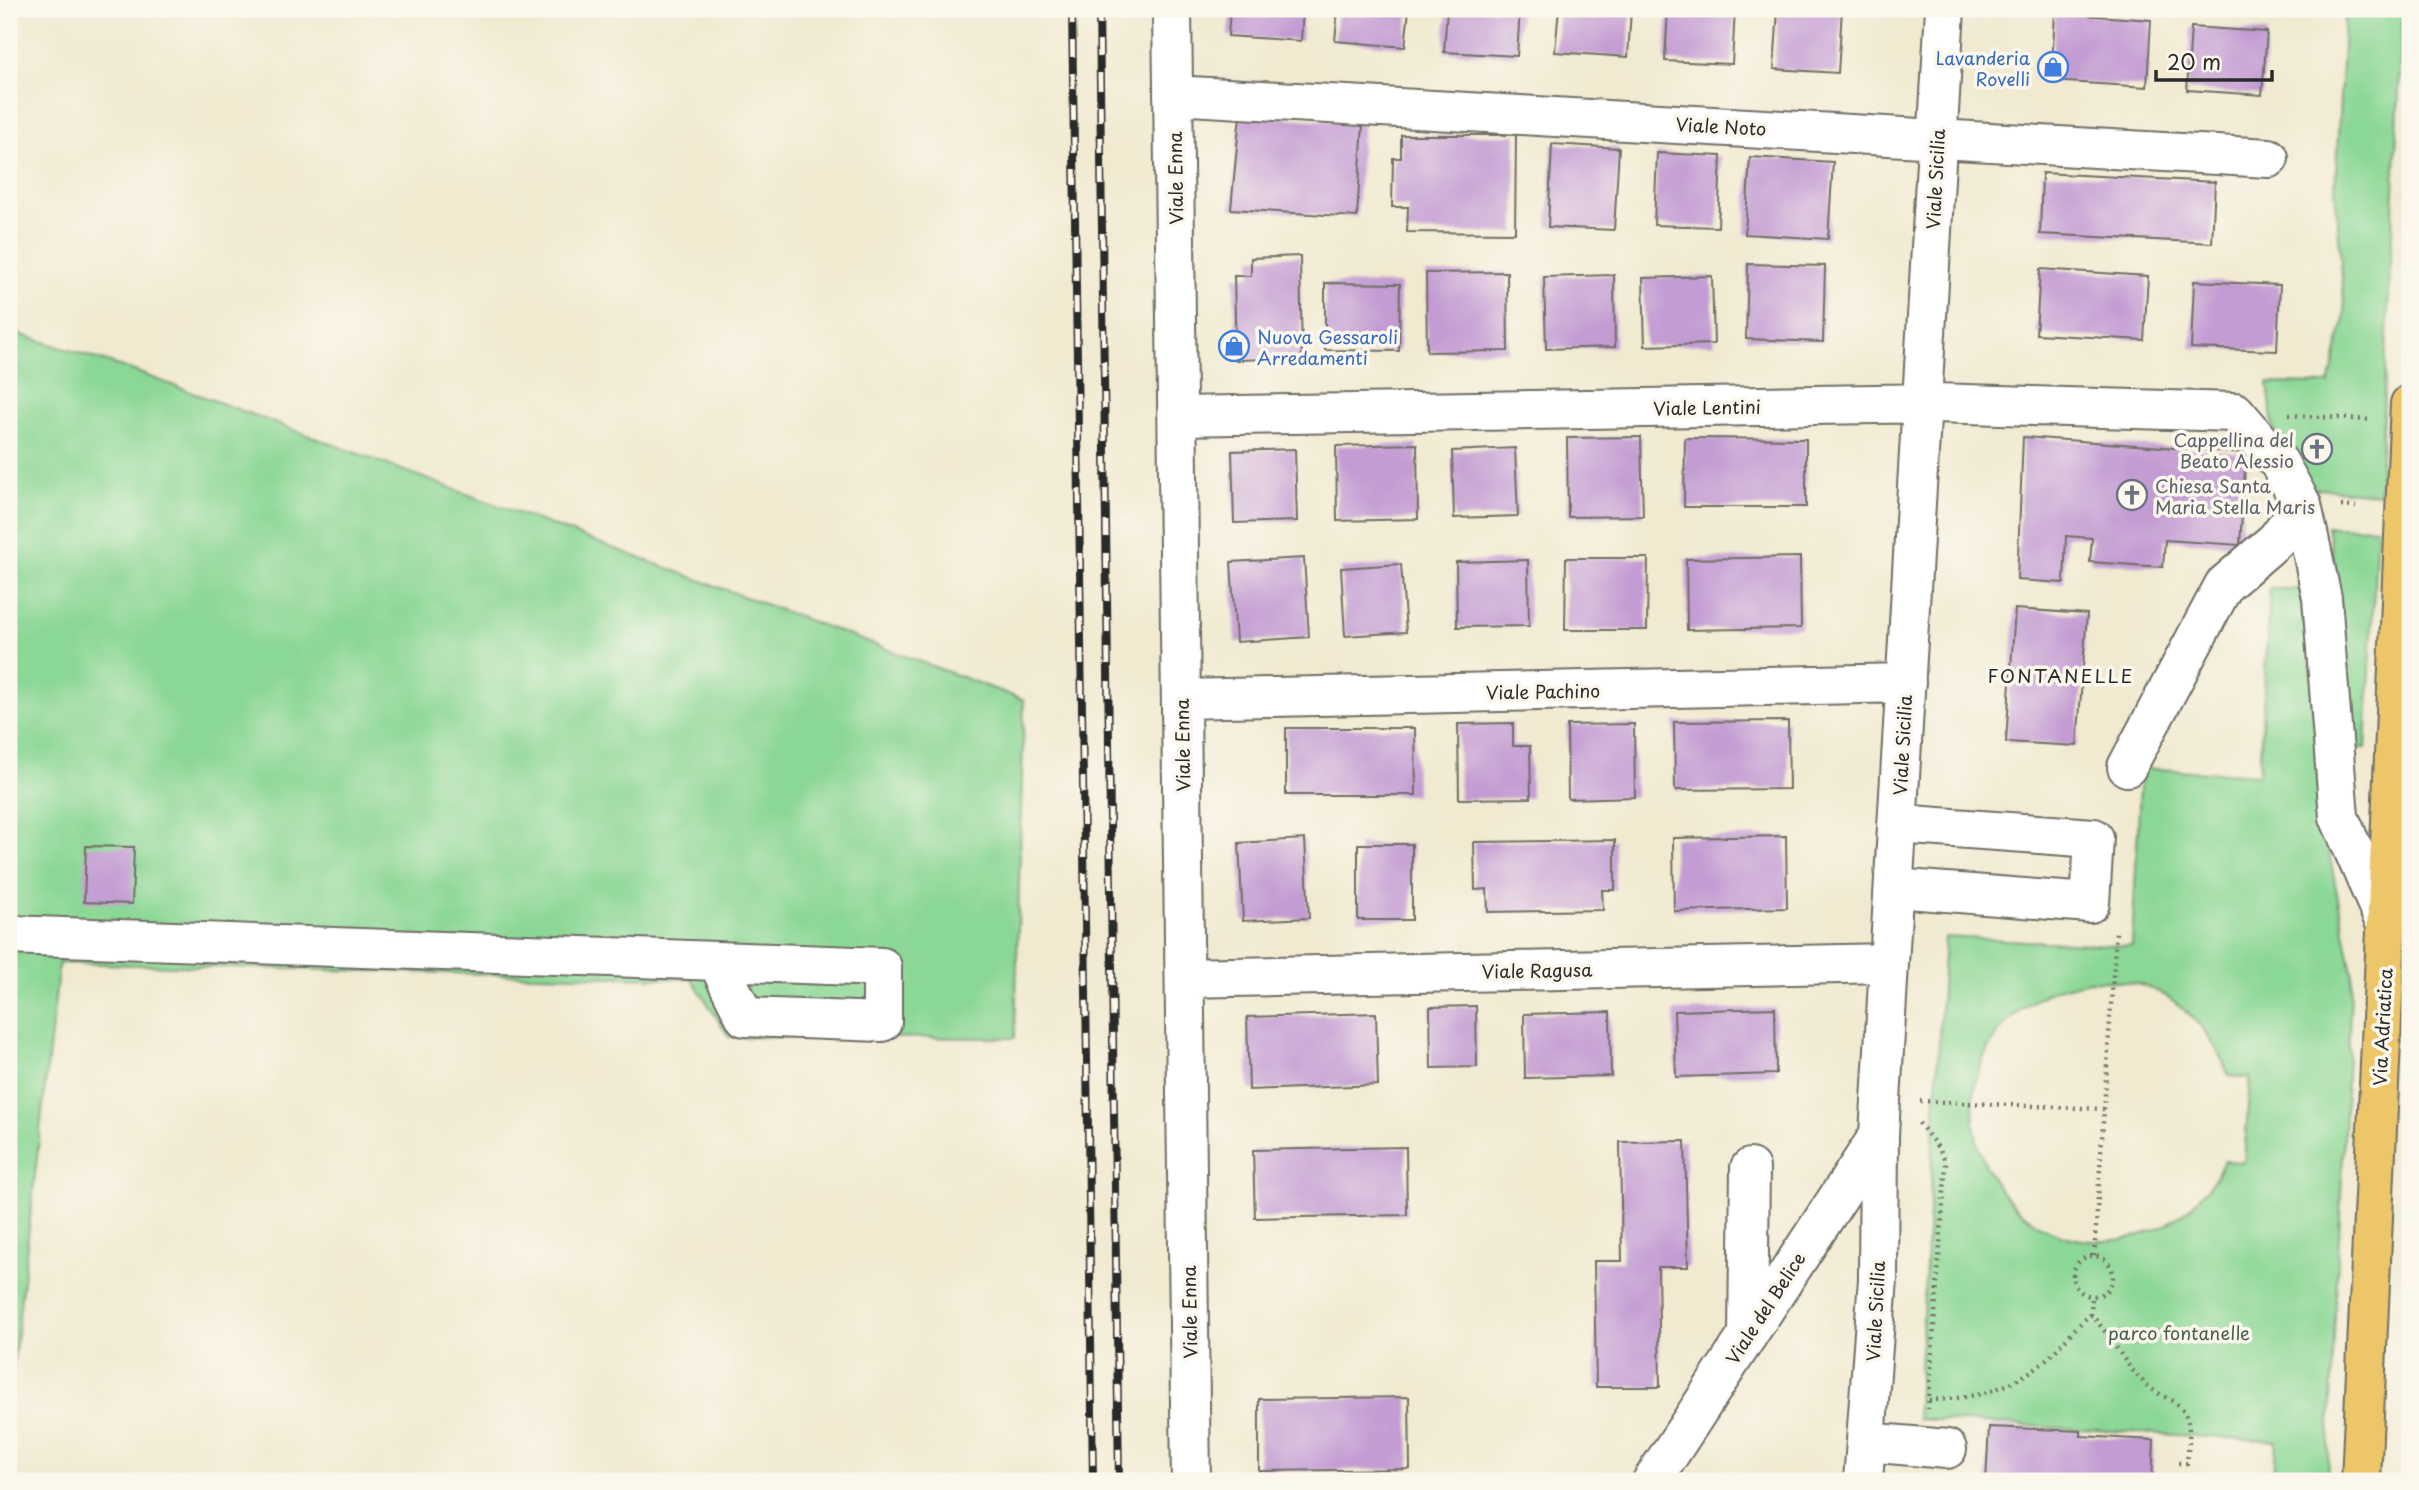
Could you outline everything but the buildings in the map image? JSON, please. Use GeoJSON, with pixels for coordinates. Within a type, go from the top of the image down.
{"type":"FeatureCollection","features":[{"type":"Feature","properties":{"kind":"main road","name":"Via Adriatica"},"geometry":{"type":"LineString","coordinates":[[2361,1481],[2386,925],[2401,811],[2410,413]]}},
{"type":"Feature","properties":{"kind":"street","name":"Viale Enna"},"geometry":{"type":"LineString","coordinates":[[1172,9],[1191,1481]]}},
{"type":"Feature","properties":{"kind":"street","name":"Viale Sicilia"},"geometry":{"type":"LineString","coordinates":[[1863,1481],[1878,1279],[1887,1111],[1889,963],[1945,9]]}},
{"type":"Feature","properties":{"kind":"street","name":"Viale Noto"},"geometry":{"type":"LineString","coordinates":[[1173,95],[2269,158]]}},
{"type":"Feature","properties":{"kind":"street","name":"Viale Lentini"},"geometry":{"type":"LineString","coordinates":[[1178,416],[1922,403],[2235,411]]}},
{"type":"Feature","properties":{"kind":"street"},"geometry":{"type":"LineString","coordinates":[[2235,411],[2279,463],[2302,505],[2322,598],[2339,817],[2386,925]]}},
{"type":"Feature","properties":{"kind":"street"},"geometry":{"type":"LineString","coordinates":[[2127,767],[2224,585],[2276,540],[2302,505]]}},
{"type":"Feature","properties":{"kind":"street","name":"Viale Pachino"},"geometry":{"type":"LineString","coordinates":[[1181,699],[1906,683]]}},
{"type":"Feature","properties":{"kind":"street"},"geometry":{"type":"LineString","coordinates":[[1894,888],[2090,903],[2094,838],[1897,824]]}},
{"type":"Feature","properties":{"kind":"street"},"geometry":{"type":"LineString","coordinates":[[9,935],[717,961]]}},
{"type":"Feature","properties":{"kind":"street","name":"Viale Ragusa"},"geometry":{"type":"LineString","coordinates":[[1185,978],[1889,963]]}},
{"type":"Feature","properties":{"kind":"street","name":"Viale del Belice"},"geometry":{"type":"LineString","coordinates":[[1652,1481],[1748,1335],[1887,1111]]}},
{"type":"Feature","properties":{"kind":"street"},"geometry":{"type":"LineString","coordinates":[[1748,1335],[1750,1168]]}},
{"type":"Feature","properties":{"kind":"street"},"geometry":{"type":"LineString","coordinates":[[1866,1442],[1936,1448]]}},
{"type":"Feature","properties":{"kind":"path"},"geometry":{"type":"LineString","coordinates":[[2235,411],[2410,413]]}},
{"type":"Feature","properties":{"kind":"path"},"geometry":{"type":"LineString","coordinates":[[2094,1255],[2113,982]]}},
{"type":"Feature","properties":{"kind":"path"},"geometry":{"type":"LineString","coordinates":[[1887,1111],[2104,1109]]}},
{"type":"Feature","properties":{"kind":"path"},"geometry":{"type":"LineString","coordinates":[[1887,1111],[1939,1149],[1946,1163],[1929,1401],[1936,1448]]}},
{"type":"Feature","properties":{"kind":"path"},"geometry":{"type":"LineString","coordinates":[[2094,1255],[2109,1262],[2115,1278],[2107,1292],[2092,1297],[2078,1291],[2072,1275],[2079,1261],[2094,1255]]}},
{"type":"Feature","properties":{"kind":"path"},"geometry":{"type":"LineString","coordinates":[[1929,1401],[1975,1397],[2013,1383],[2045,1361],[2091,1315],[2092,1297]]}},
{"type":"Feature","properties":{"kind":"path"},"geometry":{"type":"LineString","coordinates":[[2091,1315],[2104,1328],[2131,1370],[2149,1387],[2180,1406],[2185,1413],[2189,1424],[2187,1463],[2174,1463]]}},
{"type":"Feature","properties":{"kind":"green space"},"geometry":{"type":"Polygon","coordinates":[[[2345,9],[2403,9],[2379,494],[2311,488],[2273,428],[2268,383],[2329,384],[2345,315],[2335,188],[2345,9]]]}},
{"type":"Feature","properties":{"kind":"green space"},"geometry":{"type":"Polygon","coordinates":[[[9,331],[126,368],[1024,700],[1015,1038],[729,1037],[692,979],[59,963],[9,1404],[9,331]]]}},
{"type":"Feature","properties":{"kind":"green space"},"geometry":{"type":"Polygon","coordinates":[[[2327,527],[2377,528],[2366,748],[2350,748],[2338,584],[2327,527]]]}},
{"type":"Feature","properties":{"kind":"green space","name":"parco fontanelle"},"geometry":{"type":"Polygon","coordinates":[[[2270,589],[2305,589],[2321,810],[2352,972],[2327,1481],[2274,1481],[2276,1441],[1917,1419],[1945,937],[2132,946],[2141,768],[2259,775],[2270,589]],[[2088,981],[2047,993],[2004,1026],[1980,1068],[1973,1113],[1982,1158],[2006,1197],[2041,1226],[2086,1240],[2140,1235],[2167,1224],[2190,1207],[2209,1186],[2224,1161],[2244,1162],[2250,1078],[2229,1076],[2202,1029],[2190,1015],[2161,993],[2126,982],[2088,981]]]}},
{"type":"Feature","properties":{"kind":"railway"},"geometry":{"type":"LineString","coordinates":[[1072,9],[1093,1481]]}},
{"type":"Feature","properties":{"kind":"railway"},"geometry":{"type":"LineString","coordinates":[[1099,9],[1119,1481]]}},
{"type":"Feature","properties":{"kind":"place","name":"Lavanderia Rovelli"},"geometry":{"type":"Point","coordinates":[2053,67]}},
{"type":"Feature","properties":{"kind":"place","name":"Nuova Gessaroli Arredamenti"},"geometry":{"type":"Point","coordinates":[1234,346]}},
{"type":"Feature","properties":{"kind":"place","name":"Cappellina del Beato Alessio"},"geometry":{"type":"Point","coordinates":[2317,449]}},
{"type":"Feature","properties":{"kind":"place","name":"Chiesa Santa Maria Stella Maris"},"geometry":{"type":"Point","coordinates":[2132,495]}},
{"type":"Feature","properties":{"kind":"district","name":"FONTANELLE"},"geometry":{"type":"Point","coordinates":[2061,675]}}]}
